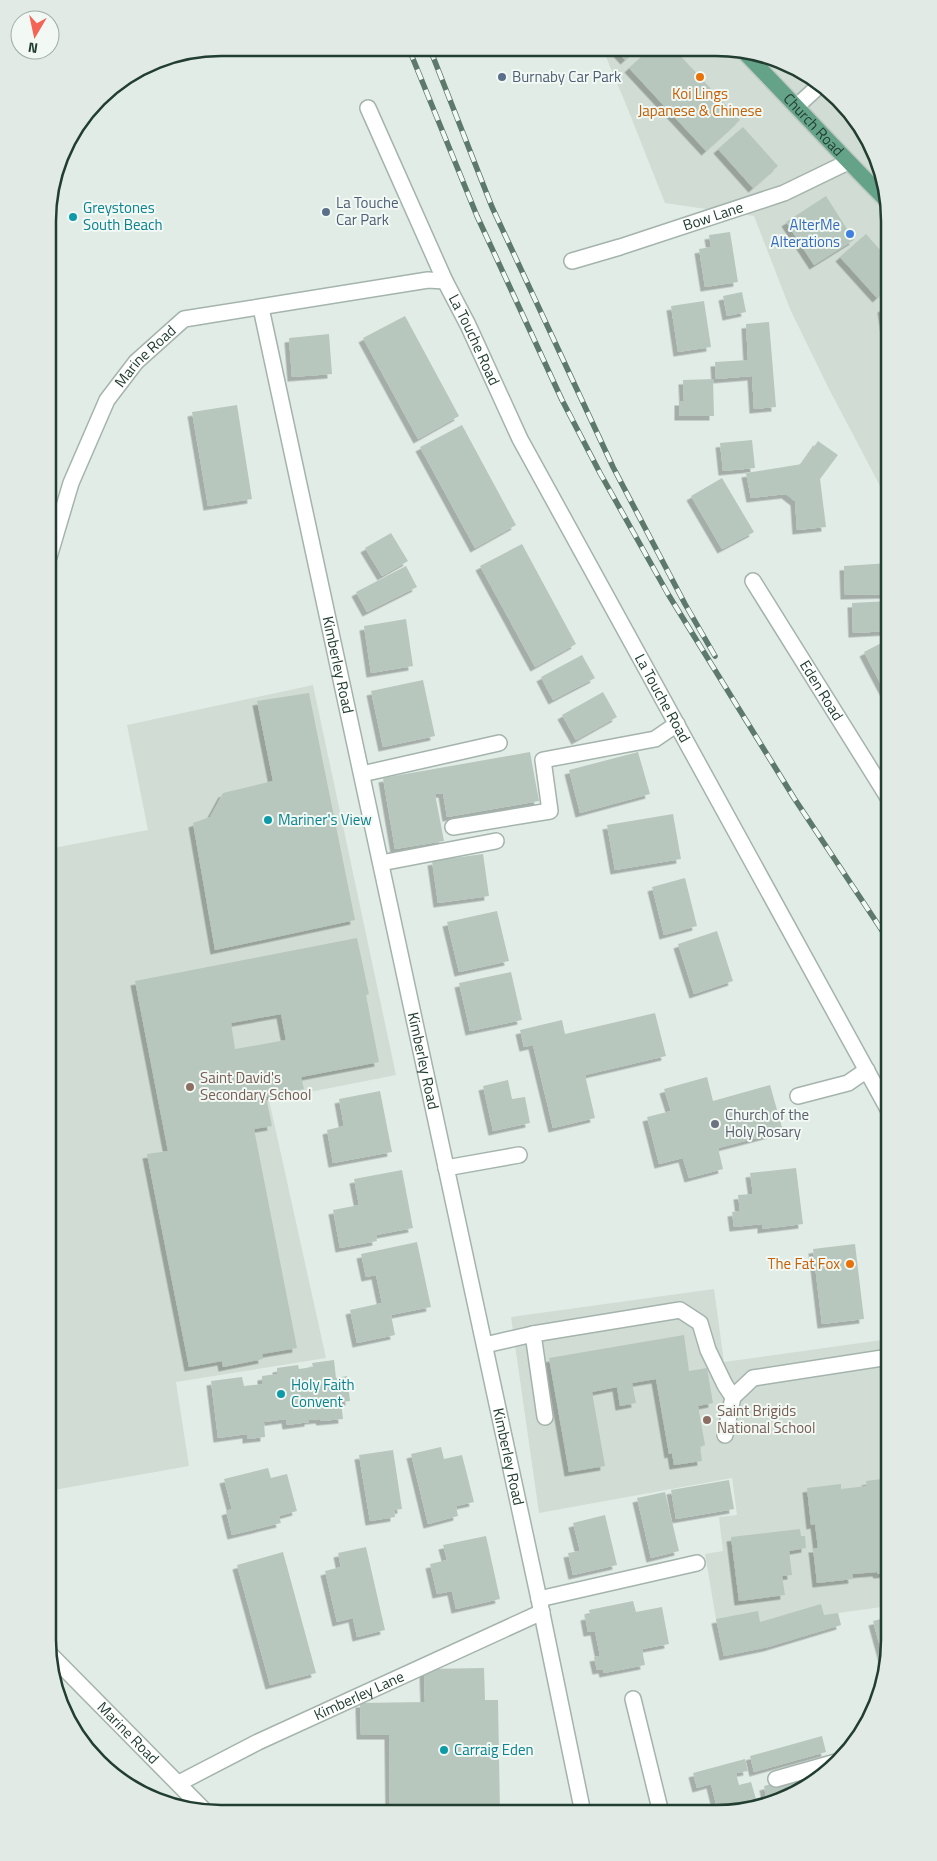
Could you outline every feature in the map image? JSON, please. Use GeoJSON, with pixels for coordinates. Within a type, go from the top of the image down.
{"type":"FeatureCollection","features":[{"type":"Feature","properties":{"kind":"main road","name":"Church Road"},"geometry":{"type":"LineString","coordinates":[[751,60],[878,192]]}},
{"type":"Feature","properties":{"kind":"street"},"geometry":{"type":"LineString","coordinates":[[797,106],[815,90]]}},
{"type":"Feature","properties":{"kind":"street","name":"La Touche Road"},"geometry":{"type":"LineString","coordinates":[[368,108],[445,282],[468,325],[520,440],[880,1095]]}},
{"type":"Feature","properties":{"kind":"street","name":"Bow Lane"},"geometry":{"type":"LineString","coordinates":[[572,262],[620,248],[784,193],[848,162]]}},
{"type":"Feature","properties":{"kind":"street","name":"Marine Road"},"geometry":{"type":"LineString","coordinates":[[57,530],[70,483],[107,400],[136,362],[184,319],[428,280],[445,282]]}},
{"type":"Feature","properties":{"kind":"street","name":"Kimberley Road"},"geometry":{"type":"LineString","coordinates":[[261,308],[541,1606],[581,1805]]}},
{"type":"Feature","properties":{"kind":"street","name":"Eden Road"},"geometry":{"type":"LineString","coordinates":[[753,581],[881,781]]}},
{"type":"Feature","properties":{"kind":"street"},"geometry":{"type":"LineString","coordinates":[[454,828],[550,811],[543,760],[656,740],[677,724]]}},
{"type":"Feature","properties":{"kind":"street"},"geometry":{"type":"LineString","coordinates":[[362,774],[499,743]]}},
{"type":"Feature","properties":{"kind":"street"},"geometry":{"type":"LineString","coordinates":[[381,863],[496,841]]}},
{"type":"Feature","properties":{"kind":"street"},"geometry":{"type":"LineString","coordinates":[[798,1096],[848,1083],[867,1070]]}},
{"type":"Feature","properties":{"kind":"street"},"geometry":{"type":"LineString","coordinates":[[446,1168],[519,1154]]}},
{"type":"Feature","properties":{"kind":"street"},"geometry":{"type":"LineString","coordinates":[[485,1345],[533,1334],[680,1310],[700,1323],[708,1350],[724,1385],[733,1397]]}},
{"type":"Feature","properties":{"kind":"street"},"geometry":{"type":"LineString","coordinates":[[533,1334],[545,1417]]}},
{"type":"Feature","properties":{"kind":"street"},"geometry":{"type":"LineString","coordinates":[[725,1435],[733,1397],[753,1378],[880,1358]]}},
{"type":"Feature","properties":{"kind":"street","name":"Kimberley Lane"},"geometry":{"type":"LineString","coordinates":[[179,1783],[258,1742],[541,1606],[697,1563]]}},
{"type":"Feature","properties":{"kind":"street","name":"Marine Road"},"geometry":{"type":"LineString","coordinates":[[58,1662],[197,1802]]}},
{"type":"Feature","properties":{"kind":"street"},"geometry":{"type":"LineString","coordinates":[[633,1699],[660,1805]]}},
{"type":"Feature","properties":{"kind":"street"},"geometry":{"type":"LineString","coordinates":[[776,1779],[821,1766]]}},
{"type":"Feature","properties":{"kind":"shaded area"},"geometry":{"type":"Polygon","coordinates":[[[606,56],[716,56],[748,59],[789,73],[807,84],[825,97],[840,112],[853,130],[864,148],[872,168],[878,189],[881,221],[881,487],[829,389],[790,309],[754,216],[665,203],[606,56]]]}},
{"type":"Feature","properties":{"kind":"shaded area","name":"Saint David's Secondary School"},"geometry":{"type":"Polygon","coordinates":[[[313,685],[396,1075],[269,1100],[326,1358],[176,1382],[189,1466],[56,1490],[57,847],[148,830],[127,725],[313,685]]]}},
{"type":"Feature","properties":{"kind":"shaded area","name":"Saint Brigids National School"},"geometry":{"type":"Polygon","coordinates":[[[714,1289],[724,1362],[880,1340],[880,1607],[838,1613],[841,1625],[768,1647],[724,1656],[705,1554],[723,1551],[719,1517],[737,1515],[732,1478],[539,1513],[511,1317],[714,1289]]]}},
{"type":"Feature","properties":{"kind":"building"},"geometry":{"type":"Polygon","coordinates":[[[642,56],[681,56],[740,120],[706,151],[629,68],[642,56]]]}},
{"type":"Feature","properties":{"kind":"building"},"geometry":{"type":"Polygon","coordinates":[[[743,127],[778,166],[753,188],[718,149],[743,127]]]}},
{"type":"Feature","properties":{"kind":"building"},"geometry":{"type":"Polygon","coordinates":[[[826,196],[854,240],[814,265],[786,222],[826,196]]]}},
{"type":"Feature","properties":{"kind":"building"},"geometry":{"type":"Polygon","coordinates":[[[730,232],[738,282],[705,287],[699,249],[711,247],[709,235],[730,232]]]}},
{"type":"Feature","properties":{"kind":"building"},"geometry":{"type":"Polygon","coordinates":[[[866,234],[881,251],[881,294],[877,298],[840,257],[866,234]]]}},
{"type":"Feature","properties":{"kind":"building"},"geometry":{"type":"Polygon","coordinates":[[[742,292],[746,312],[727,316],[723,296],[742,292]]]}},
{"type":"Feature","properties":{"kind":"building"},"geometry":{"type":"Polygon","coordinates":[[[704,301],[711,347],[678,352],[671,306],[704,301]]]}},
{"type":"Feature","properties":{"kind":"building"},"geometry":{"type":"Polygon","coordinates":[[[405,316],[459,416],[418,439],[363,338],[405,316]]]}},
{"type":"Feature","properties":{"kind":"building"},"geometry":{"type":"Polygon","coordinates":[[[769,322],[776,407],[754,409],[752,376],[716,379],[715,362],[748,360],[746,324],[769,322]]]}},
{"type":"Feature","properties":{"kind":"building"},"geometry":{"type":"Polygon","coordinates":[[[329,334],[332,374],[292,377],[289,338],[329,334]]]}},
{"type":"Feature","properties":{"kind":"building"},"geometry":{"type":"Polygon","coordinates":[[[713,379],[714,416],[679,416],[679,401],[684,401],[683,380],[713,379]]]}},
{"type":"Feature","properties":{"kind":"building"},"geometry":{"type":"Polygon","coordinates":[[[237,405],[252,499],[208,506],[192,412],[237,405]]]}},
{"type":"Feature","properties":{"kind":"building"},"geometry":{"type":"Polygon","coordinates":[[[462,425],[516,525],[475,548],[420,447],[462,425]]]}},
{"type":"Feature","properties":{"kind":"building"},"geometry":{"type":"Polygon","coordinates":[[[752,440],[755,468],[723,471],[720,443],[752,440]]]}},
{"type":"Feature","properties":{"kind":"building"},"geometry":{"type":"Polygon","coordinates":[[[818,441],[838,455],[820,479],[826,527],[797,530],[795,501],[786,494],[751,498],[746,473],[802,464],[818,441]]]}},
{"type":"Feature","properties":{"kind":"building"},"geometry":{"type":"Polygon","coordinates":[[[722,478],[754,532],[722,549],[691,496],[722,478]]]}},
{"type":"Feature","properties":{"kind":"building"},"geometry":{"type":"Polygon","coordinates":[[[391,533],[408,561],[382,576],[365,548],[391,533]]]}},
{"type":"Feature","properties":{"kind":"building"},"geometry":{"type":"Polygon","coordinates":[[[522,544],[576,644],[535,667],[480,566],[522,544]]]}},
{"type":"Feature","properties":{"kind":"building"},"geometry":{"type":"Polygon","coordinates":[[[881,564],[881,594],[845,595],[844,566],[881,564]]]}},
{"type":"Feature","properties":{"kind":"building"},"geometry":{"type":"Polygon","coordinates":[[[406,566],[417,587],[367,612],[356,592],[406,566]]]}},
{"type":"Feature","properties":{"kind":"building"},"geometry":{"type":"Polygon","coordinates":[[[881,601],[881,631],[853,633],[852,603],[881,601]]]}},
{"type":"Feature","properties":{"kind":"building"},"geometry":{"type":"Polygon","coordinates":[[[406,619],[413,666],[371,673],[364,626],[406,619]]]}},
{"type":"Feature","properties":{"kind":"building"},"geometry":{"type":"Polygon","coordinates":[[[881,643],[881,684],[864,652],[881,643]]]}},
{"type":"Feature","properties":{"kind":"building"},"geometry":{"type":"Polygon","coordinates":[[[582,655],[595,678],[553,700],[541,677],[582,655]]]}},
{"type":"Feature","properties":{"kind":"building"},"geometry":{"type":"Polygon","coordinates":[[[423,680],[435,736],[383,747],[371,691],[423,680]]]}},
{"type":"Feature","properties":{"kind":"building"},"geometry":{"type":"Polygon","coordinates":[[[603,692],[617,717],[576,740],[562,715],[603,692]]]}},
{"type":"Feature","properties":{"kind":"building","name":"Mariner's View"},"geometry":{"type":"Polygon","coordinates":[[[309,693],[355,920],[215,950],[193,823],[210,817],[223,793],[273,781],[257,701],[309,693]]]}},
{"type":"Feature","properties":{"kind":"building"},"geometry":{"type":"Polygon","coordinates":[[[530,752],[539,801],[447,817],[443,793],[435,794],[444,841],[395,849],[383,778],[530,752]]]}},
{"type":"Feature","properties":{"kind":"building"},"geometry":{"type":"Polygon","coordinates":[[[638,752],[650,794],[580,813],[569,770],[638,752]]]}},
{"type":"Feature","properties":{"kind":"building"},"geometry":{"type":"Polygon","coordinates":[[[673,814],[681,859],[615,870],[607,825],[673,814]]]}},
{"type":"Feature","properties":{"kind":"building"},"geometry":{"type":"Polygon","coordinates":[[[483,854],[489,896],[438,903],[432,861],[483,854]]]}},
{"type":"Feature","properties":{"kind":"building"},"geometry":{"type":"Polygon","coordinates":[[[685,878],[697,926],[664,935],[652,887],[685,878]]]}},
{"type":"Feature","properties":{"kind":"building"},"geometry":{"type":"Polygon","coordinates":[[[497,911],[509,961],[459,972],[447,922],[497,911]]]}},
{"type":"Feature","properties":{"kind":"building"},"geometry":{"type":"Polygon","coordinates":[[[717,931],[733,981],[694,994],[678,944],[717,931]]]}},
{"type":"Feature","properties":{"kind":"building"},"geometry":{"type":"Polygon","coordinates":[[[357,938],[369,994],[366,995],[379,1062],[301,1077],[304,1089],[266,1097],[272,1126],[254,1129],[297,1348],[262,1354],[263,1359],[223,1367],[222,1361],[189,1367],[147,1154],[168,1151],[135,981],[357,938]],[[281,1014],[231,1023],[235,1049],[286,1040],[281,1014]]]}},
{"type":"Feature","properties":{"kind":"building"},"geometry":{"type":"Polygon","coordinates":[[[511,972],[522,1020],[470,1031],[459,983],[511,972]]]}},
{"type":"Feature","properties":{"kind":"building"},"geometry":{"type":"Polygon","coordinates":[[[655,1013],[666,1056],[585,1075],[595,1118],[553,1128],[533,1045],[524,1047],[520,1030],[562,1020],[565,1034],[655,1013]]]}},
{"type":"Feature","properties":{"kind":"building","name":"Church of the Holy Rosary"},"geometry":{"type":"Polygon","coordinates":[[[707,1077],[713,1101],[770,1085],[783,1131],[718,1148],[723,1169],[689,1178],[683,1158],[659,1164],[647,1117],[671,1111],[664,1089],[707,1077]]]}},
{"type":"Feature","properties":{"kind":"building"},"geometry":{"type":"Polygon","coordinates":[[[508,1080],[512,1099],[525,1097],[530,1123],[493,1131],[483,1086],[508,1080]]]}},
{"type":"Feature","properties":{"kind":"building"},"geometry":{"type":"Polygon","coordinates":[[[380,1091],[392,1152],[333,1163],[327,1130],[344,1126],[339,1099],[380,1091]]]}},
{"type":"Feature","properties":{"kind":"building"},"geometry":{"type":"Polygon","coordinates":[[[796,1168],[803,1224],[762,1229],[762,1224],[734,1227],[732,1212],[740,1211],[738,1195],[753,1194],[750,1173],[796,1168]]]}},
{"type":"Feature","properties":{"kind":"building"},"geometry":{"type":"Polygon","coordinates":[[[402,1170],[413,1228],[376,1235],[377,1241],[340,1248],[333,1210],[359,1205],[354,1179],[402,1170]]]}},
{"type":"Feature","properties":{"kind":"building"},"geometry":{"type":"Polygon","coordinates":[[[417,1242],[431,1307],[391,1315],[395,1335],[357,1343],[350,1310],[382,1303],[376,1275],[366,1277],[361,1254],[417,1242]]]}},
{"type":"Feature","properties":{"kind":"building"},"geometry":{"type":"Polygon","coordinates":[[[855,1244],[864,1319],[822,1324],[813,1249],[855,1244]]]}},
{"type":"Feature","properties":{"kind":"building"},"geometry":{"type":"Polygon","coordinates":[[[684,1335],[689,1371],[707,1368],[713,1403],[698,1406],[705,1445],[700,1447],[702,1461],[674,1465],[672,1453],[669,1454],[656,1379],[632,1383],[636,1403],[620,1406],[617,1387],[592,1392],[605,1466],[569,1472],[549,1358],[684,1335]]]}},
{"type":"Feature","properties":{"kind":"building","name":"Holy Faith Convent"},"geometry":{"type":"Polygon","coordinates":[[[334,1360],[336,1378],[347,1376],[350,1401],[341,1402],[343,1419],[309,1420],[309,1422],[287,1425],[286,1419],[264,1422],[265,1437],[247,1439],[247,1434],[218,1438],[211,1381],[242,1377],[244,1386],[262,1384],[262,1376],[277,1374],[277,1368],[298,1365],[299,1369],[313,1367],[312,1363],[334,1360]]]}},
{"type":"Feature","properties":{"kind":"building"},"geometry":{"type":"Polygon","coordinates":[[[441,1447],[444,1459],[462,1455],[474,1502],[456,1506],[458,1516],[428,1524],[411,1454],[441,1447]]]}},
{"type":"Feature","properties":{"kind":"building"},"geometry":{"type":"Polygon","coordinates":[[[393,1450],[402,1509],[394,1510],[395,1517],[370,1521],[359,1455],[393,1450]]]}},
{"type":"Feature","properties":{"kind":"building"},"geometry":{"type":"Polygon","coordinates":[[[268,1468],[271,1478],[287,1474],[297,1511],[279,1516],[281,1523],[232,1535],[226,1511],[232,1509],[224,1479],[268,1468]]]}},
{"type":"Feature","properties":{"kind":"building"},"geometry":{"type":"Polygon","coordinates":[[[880,1479],[880,1574],[877,1572],[852,1574],[853,1579],[817,1583],[813,1548],[818,1548],[815,1524],[811,1525],[807,1488],[841,1484],[841,1489],[867,1486],[866,1481],[880,1479]]]}},
{"type":"Feature","properties":{"kind":"building"},"geometry":{"type":"Polygon","coordinates":[[[729,1480],[734,1509],[676,1519],[671,1490],[729,1480]]]}},
{"type":"Feature","properties":{"kind":"building"},"geometry":{"type":"Polygon","coordinates":[[[665,1492],[679,1551],[651,1558],[637,1498],[665,1492]]]}},
{"type":"Feature","properties":{"kind":"building"},"geometry":{"type":"Polygon","coordinates":[[[605,1515],[617,1565],[573,1575],[568,1553],[580,1551],[573,1523],[605,1515]]]}},
{"type":"Feature","properties":{"kind":"building"},"geometry":{"type":"Polygon","coordinates":[[[800,1529],[801,1536],[805,1536],[806,1548],[789,1551],[792,1575],[782,1576],[785,1595],[739,1601],[731,1537],[800,1529]]]}},
{"type":"Feature","properties":{"kind":"building"},"geometry":{"type":"Polygon","coordinates":[[[486,1536],[500,1599],[456,1609],[452,1591],[437,1594],[430,1564],[447,1560],[443,1545],[486,1536]]]}},
{"type":"Feature","properties":{"kind":"building"},"geometry":{"type":"Polygon","coordinates":[[[366,1547],[385,1630],[357,1637],[353,1618],[337,1622],[325,1571],[341,1567],[338,1553],[366,1547]]]}},
{"type":"Feature","properties":{"kind":"building"},"geometry":{"type":"Polygon","coordinates":[[[283,1552],[316,1673],[270,1685],[237,1565],[283,1552]]]}},
{"type":"Feature","properties":{"kind":"building"},"geometry":{"type":"Polygon","coordinates":[[[633,1601],[636,1612],[662,1607],[669,1644],[642,1649],[645,1665],[604,1673],[603,1669],[597,1670],[594,1657],[600,1656],[595,1631],[588,1632],[585,1616],[590,1615],[589,1610],[633,1601]]]}},
{"type":"Feature","properties":{"kind":"building"},"geometry":{"type":"Polygon","coordinates":[[[821,1604],[824,1615],[838,1613],[841,1625],[768,1647],[724,1656],[716,1619],[758,1611],[760,1622],[821,1604]]]}},
{"type":"Feature","properties":{"kind":"building"},"geometry":{"type":"Polygon","coordinates":[[[880,1619],[880,1647],[873,1621],[880,1619]]]}},
{"type":"Feature","properties":{"kind":"building","name":"Carraig Eden"},"geometry":{"type":"Polygon","coordinates":[[[484,1668],[485,1700],[498,1700],[500,1805],[390,1805],[389,1735],[361,1735],[360,1703],[425,1702],[424,1669],[484,1668]]]}},
{"type":"Feature","properties":{"kind":"building"},"geometry":{"type":"Polygon","coordinates":[[[822,1736],[826,1752],[754,1772],[750,1756],[822,1736]]]}},
{"type":"Feature","properties":{"kind":"building"},"geometry":{"type":"Polygon","coordinates":[[[745,1759],[748,1771],[736,1773],[739,1785],[751,1782],[756,1799],[764,1797],[748,1802],[712,1805],[716,1804],[711,1784],[697,1788],[693,1773],[745,1759]]]}},
{"type":"Feature","properties":{"kind":"building"},"geometry":{"type":"Polygon","coordinates":[[[813,1773],[789,1788],[766,1797],[764,1786],[813,1773]]]}},
{"type":"Feature","properties":{"kind":"railway"},"geometry":{"type":"LineString","coordinates":[[412,57],[477,216],[562,400],[600,473],[668,594],[794,798],[881,928]]}},
{"type":"Feature","properties":{"kind":"railway"},"geometry":{"type":"LineString","coordinates":[[433,57],[492,207],[613,467],[685,604],[715,656]]}},
{"type":"Feature","properties":{"kind":"place","name":"Burnaby Car Park"},"geometry":{"type":"Point","coordinates":[502,77]}},
{"type":"Feature","properties":{"kind":"place","name":"Koi Lings Japanese & Chinese"},"geometry":{"type":"Point","coordinates":[700,77]}},
{"type":"Feature","properties":{"kind":"place","name":"La Touche Car Park"},"geometry":{"type":"Point","coordinates":[326,212]}},
{"type":"Feature","properties":{"kind":"place","name":"Greystones South Beach"},"geometry":{"type":"Point","coordinates":[73,217]}},
{"type":"Feature","properties":{"kind":"place","name":"AlterMe Alterations"},"geometry":{"type":"Point","coordinates":[850,234]}},
{"type":"Feature","properties":{"kind":"place","name":"Mariner's View"},"geometry":{"type":"Point","coordinates":[268,820]}},
{"type":"Feature","properties":{"kind":"place","name":"Saint David's Secondary School"},"geometry":{"type":"Point","coordinates":[190,1087]}},
{"type":"Feature","properties":{"kind":"place","name":"Church of the Holy Rosary"},"geometry":{"type":"Point","coordinates":[715,1124]}},
{"type":"Feature","properties":{"kind":"place","name":"The Fat Fox"},"geometry":{"type":"Point","coordinates":[850,1264]}},
{"type":"Feature","properties":{"kind":"place","name":"Holy Faith Convent"},"geometry":{"type":"Point","coordinates":[281,1394]}},
{"type":"Feature","properties":{"kind":"place","name":"Saint Brigids National School"},"geometry":{"type":"Point","coordinates":[707,1420]}},
{"type":"Feature","properties":{"kind":"place","name":"Carraig Eden"},"geometry":{"type":"Point","coordinates":[444,1750]}}]}
